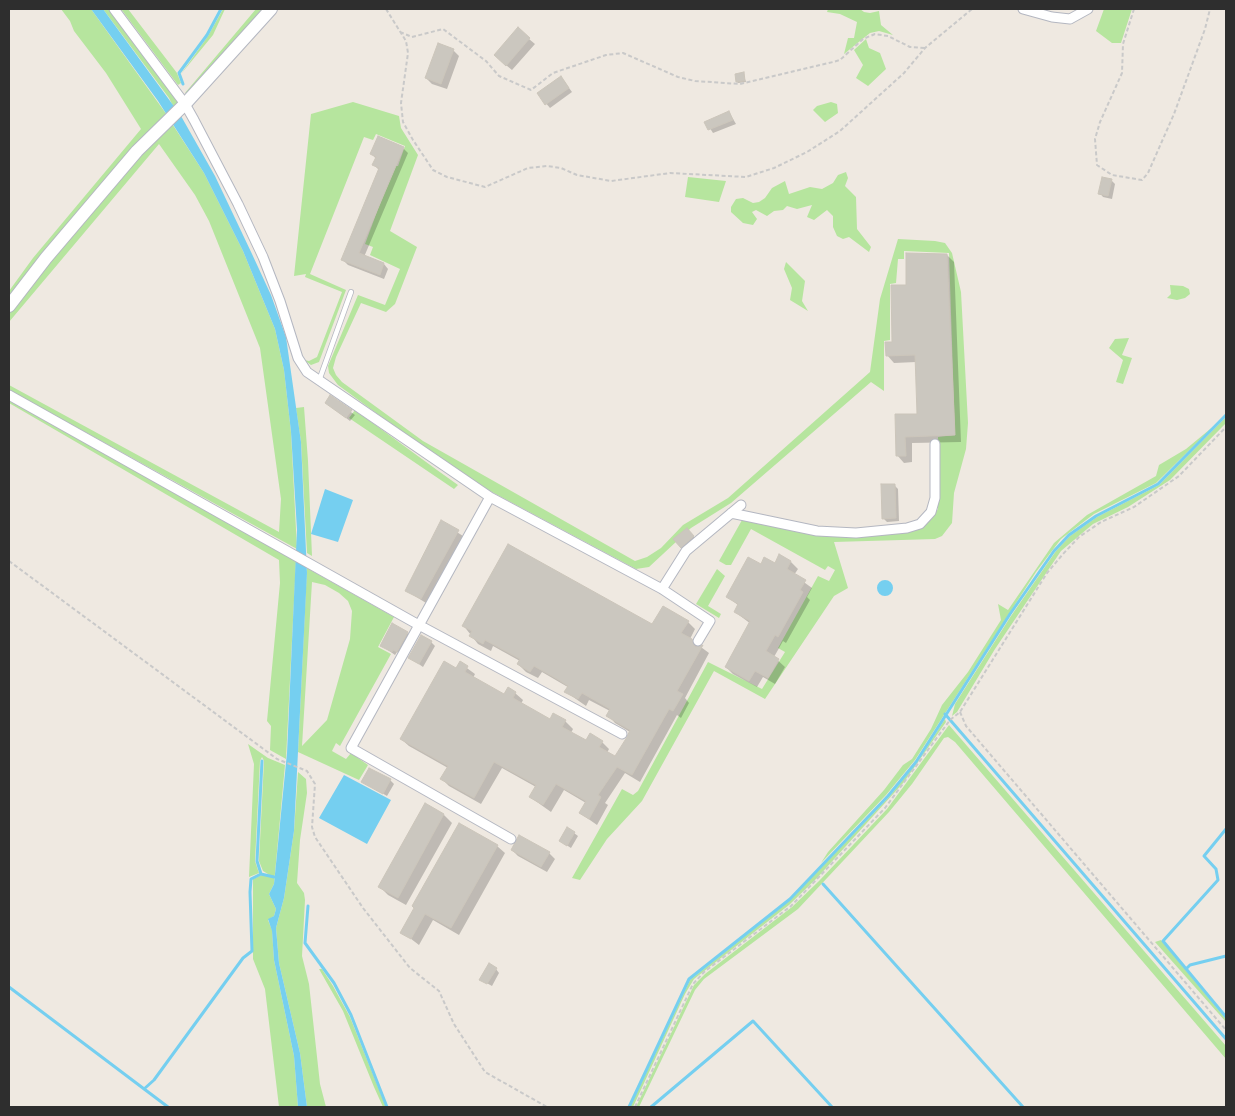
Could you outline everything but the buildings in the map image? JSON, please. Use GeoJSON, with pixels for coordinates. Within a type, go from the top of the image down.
{"type":"FeatureCollection","features":[{"type":"Feature","properties":{"kind":"street"},"geometry":{"type":"LineString","coordinates":[[114,9],[182,107],[238,204],[263,257],[280,301],[298,358],[307,372],[320,378],[490,497],[662,589],[710,621],[698,641]]}},
{"type":"Feature","properties":{"kind":"street"},"geometry":{"type":"LineString","coordinates":[[9,306],[46,258],[137,151],[182,107],[271,9]]}},
{"type":"Feature","properties":{"kind":"street"},"geometry":{"type":"LineString","coordinates":[[1024,9],[1052,17],[1070,19],[1088,9]]}},
{"type":"Feature","properties":{"kind":"street"},"geometry":{"type":"LineString","coordinates":[[9,395],[312,566],[622,734]]}},
{"type":"Feature","properties":{"kind":"street"},"geometry":{"type":"LineString","coordinates":[[731,514],[817,531],[856,533],[907,528],[920,524],[931,512],[936,498],[935,444]]}},
{"type":"Feature","properties":{"kind":"street"},"geometry":{"type":"LineString","coordinates":[[490,497],[351,748],[511,839]]}},
{"type":"Feature","properties":{"kind":"street"},"geometry":{"type":"LineString","coordinates":[[662,589],[686,551],[741,505]]}},
{"type":"Feature","properties":{"kind":"lane"},"geometry":{"type":"LineString","coordinates":[[320,378],[351,292]]}},
{"type":"Feature","properties":{"kind":"path"},"geometry":{"type":"LineString","coordinates":[[386,9],[406,41],[408,53],[401,103],[403,122],[413,140],[434,170],[447,177],[485,187],[528,168],[547,166],[586,178],[611,181],[670,173],[746,177],[774,168],[807,152],[840,131],[904,72],[925,48],[972,9]]}},
{"type":"Feature","properties":{"kind":"path"},"geometry":{"type":"LineString","coordinates":[[1134,9],[1123,44],[1122,73],[1100,122],[1095,139],[1097,165],[1112,175],[1142,180],[1148,173],[1174,114],[1205,29],[1210,9]]}},
{"type":"Feature","properties":{"kind":"path"},"geometry":{"type":"LineString","coordinates":[[400,32],[412,37],[443,29],[486,61],[499,76],[531,90],[553,73],[606,55],[623,53],[687,79],[710,83],[740,84],[840,60],[863,39],[875,34],[888,36],[910,47],[925,48]]}},
{"type":"Feature","properties":{"kind":"path"},"geometry":{"type":"LineString","coordinates":[[635,1107],[693,984],[704,972],[791,906],[885,808],[950,720],[960,712],[1047,573],[1062,554],[1079,537],[1101,522],[1134,507],[1179,476],[1226,427]]}},
{"type":"Feature","properties":{"kind":"path"},"geometry":{"type":"LineString","coordinates":[[9,561],[282,761],[299,767],[312,777],[315,784],[312,827],[315,838],[363,908],[410,968],[439,991],[468,1050],[485,1072],[547,1107]]}},
{"type":"Feature","properties":{"kind":"path"},"geometry":{"type":"LineString","coordinates":[[960,712],[966,726],[984,748],[1226,1030]]}},
{"type":"Feature","properties":{"kind":"green space"},"geometry":{"type":"Polygon","coordinates":[[[61,9],[91,9],[167,115],[9,300],[9,291],[33,258],[141,129],[106,73],[74,31],[70,21],[61,9]]]}},
{"type":"Feature","properties":{"kind":"green space"},"geometry":{"type":"Polygon","coordinates":[[[103,9],[110,9],[165,81],[177,98],[177,105],[174,108],[169,98],[103,9]]]}},
{"type":"Feature","properties":{"kind":"green space"},"geometry":{"type":"Polygon","coordinates":[[[121,9],[128,9],[177,73],[181,83],[178,85],[121,9]]]}},
{"type":"Feature","properties":{"kind":"green space"},"geometry":{"type":"Polygon","coordinates":[[[223,9],[225,9],[213,35],[181,74],[208,36],[223,9]]]}},
{"type":"Feature","properties":{"kind":"green space"},"geometry":{"type":"Polygon","coordinates":[[[256,9],[266,9],[190,92],[185,93],[256,9]]]}},
{"type":"Feature","properties":{"kind":"green space"},"geometry":{"type":"Polygon","coordinates":[[[828,9],[860,9],[870,13],[879,11],[881,25],[893,35],[879,31],[870,33],[844,54],[848,38],[854,38],[857,22],[840,14],[827,12],[828,9]]]}},
{"type":"Feature","properties":{"kind":"green space"},"geometry":{"type":"Polygon","coordinates":[[[1104,9],[1132,9],[1121,43],[1112,43],[1096,31],[1104,9]]]}},
{"type":"Feature","properties":{"kind":"green space"},"geometry":{"type":"Polygon","coordinates":[[[866,39],[869,48],[880,53],[886,69],[868,86],[856,78],[863,65],[854,50],[866,39]]]}},
{"type":"Feature","properties":{"kind":"green space"},"geometry":{"type":"Polygon","coordinates":[[[353,102],[399,116],[401,128],[418,155],[390,231],[417,247],[395,304],[386,312],[361,303],[336,357],[333,368],[336,375],[342,382],[423,441],[635,561],[647,557],[661,548],[683,525],[728,498],[870,372],[880,299],[898,239],[945,243],[952,253],[961,292],[968,423],[966,449],[954,493],[952,523],[942,536],[935,539],[834,542],[848,588],[834,596],[765,699],[714,671],[642,801],[607,839],[580,880],[572,878],[622,789],[633,795],[638,791],[708,662],[762,689],[785,652],[778,648],[818,576],[829,581],[835,570],[828,566],[825,570],[751,529],[731,565],[726,565],[719,561],[742,520],[804,532],[902,532],[933,516],[938,509],[938,437],[955,435],[949,253],[904,251],[904,259],[898,259],[896,283],[890,284],[890,340],[884,341],[884,391],[871,382],[731,503],[691,528],[649,567],[636,569],[490,491],[425,449],[338,385],[329,373],[328,366],[358,295],[385,305],[400,269],[370,255],[373,247],[365,244],[394,166],[398,166],[405,146],[376,134],[373,140],[364,137],[310,274],[346,290],[319,362],[311,365],[304,360],[309,361],[317,357],[342,292],[305,277],[306,274],[294,276],[311,114],[353,102]]]}},
{"type":"Feature","properties":{"kind":"green space"},"geometry":{"type":"Polygon","coordinates":[[[831,102],[837,104],[838,113],[825,122],[813,110],[817,106],[831,102]]]}},
{"type":"Feature","properties":{"kind":"green space"},"geometry":{"type":"Polygon","coordinates":[[[171,122],[204,173],[243,251],[275,329],[284,370],[291,432],[297,549],[9,390],[9,385],[279,532],[281,499],[260,348],[209,221],[195,195],[159,144],[9,322],[9,312],[49,258],[171,122]]]}},
{"type":"Feature","properties":{"kind":"green space"},"geometry":{"type":"Polygon","coordinates":[[[846,172],[848,178],[845,186],[856,197],[857,229],[871,247],[869,252],[849,237],[843,239],[837,236],[833,227],[833,216],[827,210],[814,220],[807,217],[812,205],[797,209],[787,206],[783,210],[774,211],[767,216],[756,210],[752,212],[757,219],[753,225],[743,223],[731,212],[731,207],[736,199],[743,198],[753,203],[759,202],[765,198],[772,188],[785,181],[789,194],[810,187],[822,189],[833,183],[838,175],[846,172]]]}},
{"type":"Feature","properties":{"kind":"green space"},"geometry":{"type":"Polygon","coordinates":[[[688,177],[726,181],[719,202],[685,197],[688,177]]]}},
{"type":"Feature","properties":{"kind":"green space"},"geometry":{"type":"Polygon","coordinates":[[[786,262],[805,281],[802,301],[808,311],[790,300],[792,288],[784,269],[786,262]]]}},
{"type":"Feature","properties":{"kind":"green space"},"geometry":{"type":"Polygon","coordinates":[[[1170,285],[1183,286],[1189,289],[1190,294],[1185,298],[1177,300],[1167,298],[1171,294],[1170,285]]]}},
{"type":"Feature","properties":{"kind":"green space"},"geometry":{"type":"Polygon","coordinates":[[[1129,338],[1122,355],[1132,358],[1123,384],[1116,382],[1123,360],[1109,348],[1115,339],[1129,338]]]}},
{"type":"Feature","properties":{"kind":"green space"},"geometry":{"type":"Polygon","coordinates":[[[9,399],[296,561],[286,759],[270,750],[271,726],[267,721],[280,583],[279,560],[9,403],[9,399]]]}},
{"type":"Feature","properties":{"kind":"green space"},"geometry":{"type":"Polygon","coordinates":[[[304,407],[312,556],[307,553],[301,442],[296,408],[304,407]]]}},
{"type":"Feature","properties":{"kind":"green space"},"geometry":{"type":"Polygon","coordinates":[[[355,410],[458,485],[454,489],[349,418],[355,410]]]}},
{"type":"Feature","properties":{"kind":"green space"},"geometry":{"type":"Polygon","coordinates":[[[1226,417],[1226,423],[1170,480],[1128,507],[1093,524],[1061,551],[995,649],[957,712],[952,716],[955,704],[1011,616],[1056,551],[1070,536],[1097,517],[1159,485],[1226,417]]]}},
{"type":"Feature","properties":{"kind":"green space"},"geometry":{"type":"Polygon","coordinates":[[[1215,425],[1156,483],[1094,514],[1061,539],[1036,572],[915,760],[886,795],[821,863],[828,852],[884,790],[903,765],[912,759],[931,729],[942,705],[968,672],[1001,620],[998,604],[1008,610],[1054,543],[1087,515],[1156,476],[1159,465],[1186,449],[1215,425]]]}},
{"type":"Feature","properties":{"kind":"green space"},"geometry":{"type":"Polygon","coordinates":[[[307,568],[394,617],[378,647],[391,654],[340,746],[336,743],[332,751],[346,759],[351,753],[368,765],[359,780],[298,752],[307,568]],[[312,582],[302,746],[327,720],[350,639],[352,611],[348,601],[325,585],[312,582]]]}},
{"type":"Feature","properties":{"kind":"green space"},"geometry":{"type":"Polygon","coordinates":[[[717,569],[725,576],[708,606],[721,614],[719,618],[696,604],[717,569]]]}},
{"type":"Feature","properties":{"kind":"green space"},"geometry":{"type":"Polygon","coordinates":[[[945,719],[946,722],[904,782],[817,878],[789,905],[694,979],[685,994],[633,1107],[630,1107],[690,980],[790,900],[889,797],[918,761],[945,719]]]}},
{"type":"Feature","properties":{"kind":"green space"},"geometry":{"type":"Polygon","coordinates":[[[949,725],[1226,1046],[1226,1059],[955,742],[948,737],[944,738],[912,784],[889,812],[798,909],[704,979],[695,990],[639,1107],[636,1107],[694,985],[705,974],[792,907],[819,881],[887,809],[949,725]]]}},
{"type":"Feature","properties":{"kind":"green space"},"geometry":{"type":"Polygon","coordinates":[[[248,744],[268,758],[285,765],[274,884],[269,894],[276,909],[274,916],[268,920],[272,930],[274,960],[294,1056],[298,1107],[279,1107],[265,989],[253,959],[253,879],[262,875],[273,877],[263,871],[259,861],[264,761],[262,757],[260,761],[255,861],[259,873],[249,877],[254,764],[248,744]]]}},
{"type":"Feature","properties":{"kind":"green space"},"geometry":{"type":"Polygon","coordinates":[[[298,772],[306,779],[307,793],[300,840],[297,883],[304,893],[305,900],[302,956],[309,984],[320,1084],[326,1107],[307,1107],[300,1053],[279,963],[276,928],[284,898],[294,831],[298,772]]]}},
{"type":"Feature","properties":{"kind":"green space"},"geometry":{"type":"Polygon","coordinates":[[[1161,940],[1226,1019],[1226,1022],[1155,942],[1161,940]]]}},
{"type":"Feature","properties":{"kind":"green space"},"geometry":{"type":"Polygon","coordinates":[[[319,969],[322,969],[333,986],[350,1017],[386,1107],[383,1107],[374,1087],[343,1011],[319,969]]]}},
{"type":"Feature","properties":{"kind":"water"},"geometry":{"type":"Polygon","coordinates":[[[91,9],[103,9],[181,116],[215,176],[271,295],[286,337],[301,442],[307,573],[294,831],[284,898],[276,928],[279,963],[300,1053],[307,1107],[298,1107],[294,1056],[274,960],[272,931],[268,919],[274,916],[276,909],[269,894],[274,884],[287,753],[297,530],[291,432],[284,370],[275,329],[243,251],[204,173],[158,101],[91,9]]]}},
{"type":"Feature","properties":{"kind":"water"},"geometry":{"type":"Polygon","coordinates":[[[325,489],[353,500],[338,542],[311,534],[325,489]]]}},
{"type":"Feature","properties":{"kind":"water"},"geometry":{"type":"Polygon","coordinates":[[[885,580],[891,582],[893,588],[891,594],[885,596],[879,594],[877,588],[879,582],[885,580]]]}},
{"type":"Feature","properties":{"kind":"water"},"geometry":{"type":"Polygon","coordinates":[[[344,775],[391,800],[367,844],[319,818],[344,775]]]}},
{"type":"Feature","properties":{"kind":"waterway"},"geometry":{"type":"LineString","coordinates":[[183,84],[179,73],[207,35],[221,9]]}},
{"type":"Feature","properties":{"kind":"waterway"},"geometry":{"type":"LineString","coordinates":[[629,1107],[689,979],[790,899],[888,796],[916,762],[1010,614],[1054,551],[1069,535],[1096,516],[1158,484],[1226,415]]}},
{"type":"Feature","properties":{"kind":"waterway"},"geometry":{"type":"LineString","coordinates":[[945,714],[1226,1039]]}},
{"type":"Feature","properties":{"kind":"waterway"},"geometry":{"type":"LineString","coordinates":[[262,761],[257,861],[261,874],[274,877]]}},
{"type":"Feature","properties":{"kind":"waterway"},"geometry":{"type":"LineString","coordinates":[[1226,829],[1204,856],[1216,869],[1218,880],[1163,941],[1226,1017]]}},
{"type":"Feature","properties":{"kind":"waterway"},"geometry":{"type":"LineString","coordinates":[[144,1089],[154,1080],[243,958],[252,951],[251,879],[261,874]]}},
{"type":"Feature","properties":{"kind":"waterway"},"geometry":{"type":"LineString","coordinates":[[823,884],[1023,1107]]}},
{"type":"Feature","properties":{"kind":"waterway"},"geometry":{"type":"LineString","coordinates":[[308,906],[305,943],[334,983],[351,1015],[387,1107]]}},
{"type":"Feature","properties":{"kind":"waterway"},"geometry":{"type":"LineString","coordinates":[[1186,969],[1190,965],[1226,956]]}},
{"type":"Feature","properties":{"kind":"waterway"},"geometry":{"type":"LineString","coordinates":[[9,987],[168,1107]]}},
{"type":"Feature","properties":{"kind":"waterway"},"geometry":{"type":"LineString","coordinates":[[651,1107],[753,1021],[832,1107]]}}]}
